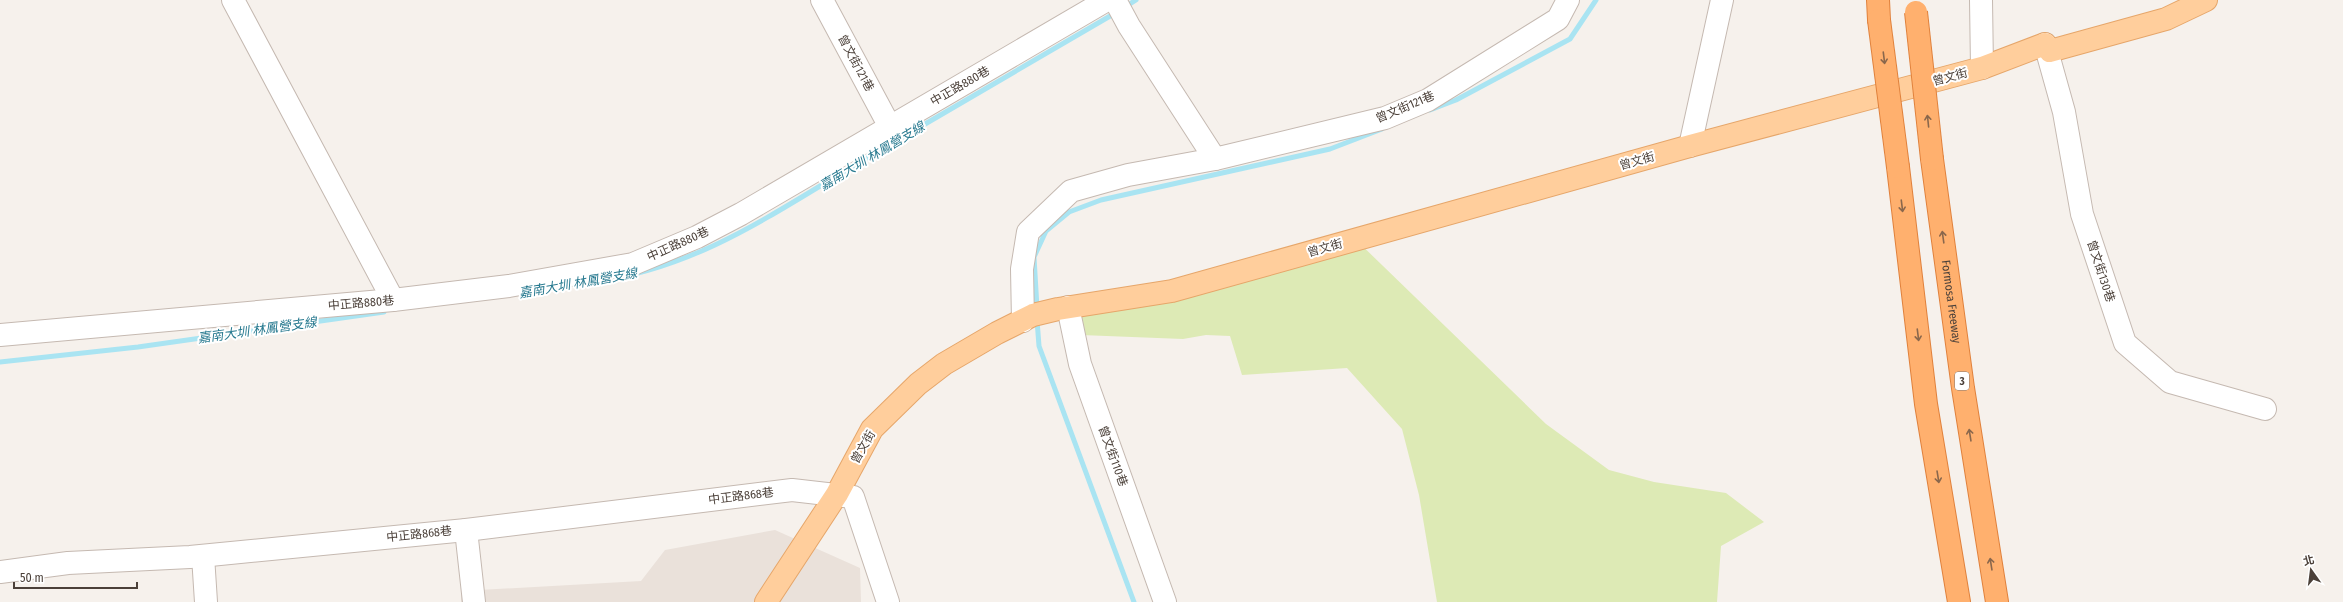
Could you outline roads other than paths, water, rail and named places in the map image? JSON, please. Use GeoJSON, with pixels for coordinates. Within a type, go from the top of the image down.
{"type":"FeatureCollection","features":[{"type":"Feature","properties":{"kind":"highway","name":"Formosa Freeway"},"geometry":{"type":"LineString","coordinates":[[1916,6],[1932,159],[1963,388],[1997,602]]}},
{"type":"Feature","properties":{"kind":"highway"},"geometry":{"type":"LineString","coordinates":[[1878,10],[1926,404],[1959,602]]}},
{"type":"Feature","properties":{"kind":"main road"},"geometry":{"type":"LineString","coordinates":[[2045,44],[2050,51],[2127,30],[2166,19],[2206,0]]}},
{"type":"Feature","properties":{"kind":"main road","name":"曾文街"},"geometry":{"type":"LineString","coordinates":[[766,602],[837,494],[872,429],[913,388],[950,360],[997,333],[1033,316],[1063,308],[1172,291],[1690,146],[1982,68],[2045,44]]}},
{"type":"Feature","properties":{"kind":"street"},"geometry":{"type":"LineString","coordinates":[[233,0],[393,300]]}},
{"type":"Feature","properties":{"kind":"street","name":"曾文街121巷"},"geometry":{"type":"LineString","coordinates":[[822,0],[890,127]]}},
{"type":"Feature","properties":{"kind":"street","name":"曾文街121巷"},"geometry":{"type":"LineString","coordinates":[[1023,321],[1022,269],[1028,232],[1071,191],[1128,175],[1215,159],[1385,118],[1428,100],[1558,19],[1568,0]]}},
{"type":"Feature","properties":{"kind":"street"},"geometry":{"type":"LineString","coordinates":[[1690,146],[1722,0]]}},
{"type":"Feature","properties":{"kind":"street"},"geometry":{"type":"LineString","coordinates":[[1981,0],[1982,68]]}},
{"type":"Feature","properties":{"kind":"street"},"geometry":{"type":"LineString","coordinates":[[1113,1],[1215,159]]}},
{"type":"Feature","properties":{"kind":"street","name":"中正路880巷"},"geometry":{"type":"LineString","coordinates":[[0,335],[393,300],[509,286],[633,264],[696,237],[741,214],[890,127],[1113,1]]}},
{"type":"Feature","properties":{"kind":"street","name":"曾文街130巷"},"geometry":{"type":"LineString","coordinates":[[2045,44],[2064,112],[2082,214],[2125,343],[2170,382],[2265,409]]}},
{"type":"Feature","properties":{"kind":"street","name":"曾文街110巷"},"geometry":{"type":"LineString","coordinates":[[1063,308],[1080,364],[1165,602]]}},
{"type":"Feature","properties":{"kind":"street","name":"中正路868巷"},"geometry":{"type":"LineString","coordinates":[[0,572],[68,563],[203,556],[466,530],[792,490],[853,497],[888,602]]}},
{"type":"Feature","properties":{"kind":"street"},"geometry":{"type":"LineString","coordinates":[[466,530],[474,602]]}},
{"type":"Feature","properties":{"kind":"street"},"geometry":{"type":"LineString","coordinates":[[203,556],[206,602]]}},
{"type":"Feature","properties":{"kind":"waterway","name":"嘉南大圳 林鳳營支線"},"geometry":{"type":"LineString","coordinates":[[1125,7],[1136,0]]}},
{"type":"Feature","properties":{"kind":"waterway"},"geometry":{"type":"LineString","coordinates":[[1430,110],[1456,100],[1570,39],[1596,0]]}},
{"type":"Feature","properties":{"kind":"waterway","name":"嘉南大圳 林鳳營支線"},"geometry":{"type":"LineString","coordinates":[[598,281],[635,274],[670,264],[735,235],[1117,12]]}},
{"type":"Feature","properties":{"kind":"waterway"},"geometry":{"type":"LineString","coordinates":[[1037,308],[1034,257],[1046,231],[1069,212],[1101,200],[1330,149],[1382,129]]}},
{"type":"Feature","properties":{"kind":"waterway","name":"嘉南大圳 林鳳營支線"},"geometry":{"type":"LineString","coordinates":[[0,362],[138,347],[384,312]]}},
{"type":"Feature","properties":{"kind":"waterway"},"geometry":{"type":"LineString","coordinates":[[1037,320],[1039,346],[1134,602]]}}]}
